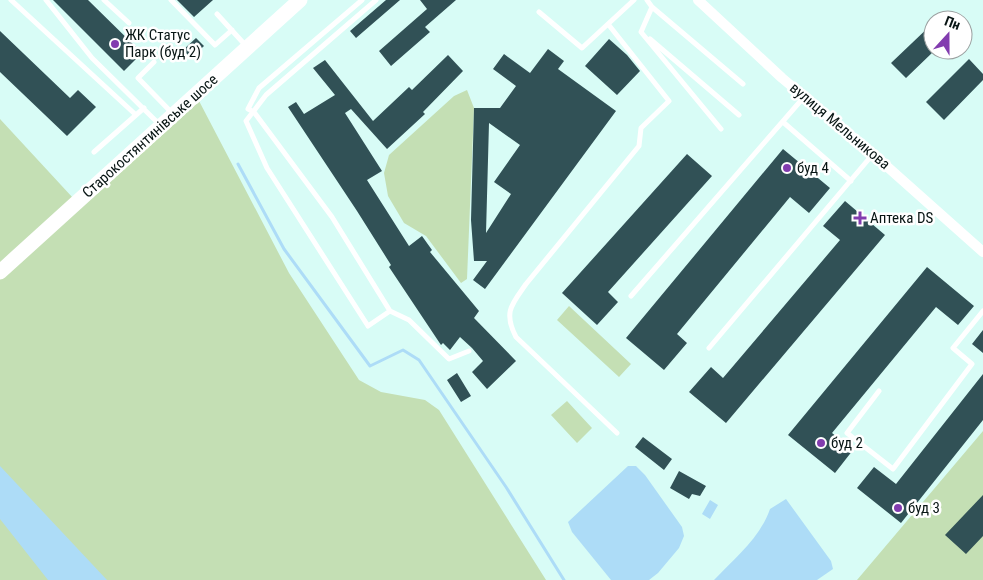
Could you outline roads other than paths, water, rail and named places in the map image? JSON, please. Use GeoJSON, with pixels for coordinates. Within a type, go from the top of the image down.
{"type":"FeatureCollection","features":[{"type":"Feature","properties":{"kind":"main road","name":"Старокостянтинівське шосе"},"geometry":{"type":"LineString","coordinates":[[0,272],[299,0]]}},
{"type":"Feature","properties":{"kind":"street","name":"вулиця Мельникова"},"geometry":{"type":"LineString","coordinates":[[698,0],[804,96],[874,154],[983,252]]}},
{"type":"Feature","properties":{"kind":"lane"},"geometry":{"type":"LineString","coordinates":[[11,0],[136,115]]}},
{"type":"Feature","properties":{"kind":"lane"},"geometry":{"type":"LineString","coordinates":[[46,0],[92,58],[161,125]]}},
{"type":"Feature","properties":{"kind":"lane"},"geometry":{"type":"LineString","coordinates":[[104,0],[129,23]]}},
{"type":"Feature","properties":{"kind":"lane"},"geometry":{"type":"LineString","coordinates":[[171,0],[215,45],[232,30]]}},
{"type":"Feature","properties":{"kind":"lane"},"geometry":{"type":"LineString","coordinates":[[362,0],[259,88],[248,109],[254,112],[332,216],[390,312],[409,320],[448,359],[470,351]]}},
{"type":"Feature","properties":{"kind":"lane"},"geometry":{"type":"LineString","coordinates":[[376,0],[266,95],[246,121],[266,168],[368,326],[390,312]]}},
{"type":"Feature","properties":{"kind":"lane"},"geometry":{"type":"LineString","coordinates":[[540,12],[582,48],[634,0]]}},
{"type":"Feature","properties":{"kind":"lane"},"geometry":{"type":"LineString","coordinates":[[647,0],[652,7],[743,84]]}},
{"type":"Feature","properties":{"kind":"lane"},"geometry":{"type":"LineString","coordinates":[[641,32],[652,7]]}},
{"type":"Feature","properties":{"kind":"lane"},"geometry":{"type":"LineString","coordinates":[[217,14],[247,47]]}},
{"type":"Feature","properties":{"kind":"lane"},"geometry":{"type":"LineString","coordinates":[[608,24],[669,101],[641,128],[639,146],[526,284],[510,308],[509,324],[516,337],[617,433]]}},
{"type":"Feature","properties":{"kind":"lane"},"geometry":{"type":"LineString","coordinates":[[641,32],[739,115]]}},
{"type":"Feature","properties":{"kind":"lane"},"geometry":{"type":"LineString","coordinates":[[641,32],[721,130]]}},
{"type":"Feature","properties":{"kind":"lane"},"geometry":{"type":"LineString","coordinates":[[154,62],[138,78],[174,114]]}},
{"type":"Feature","properties":{"kind":"lane"},"geometry":{"type":"LineString","coordinates":[[631,296],[804,96]]}},
{"type":"Feature","properties":{"kind":"lane"},"geometry":{"type":"LineString","coordinates":[[94,152],[144,108]]}},
{"type":"Feature","properties":{"kind":"lane"},"geometry":{"type":"LineString","coordinates":[[783,122],[851,181]]}},
{"type":"Feature","properties":{"kind":"lane"},"geometry":{"type":"LineString","coordinates":[[709,348],[874,154]]}},
{"type":"Feature","properties":{"kind":"lane"},"geometry":{"type":"LineString","coordinates":[[879,391],[847,433],[893,469],[972,364],[953,348],[983,311]]}},
{"type":"Feature","properties":{"kind":"water"},"geometry":{"type":"Polygon","coordinates":[[[0,466],[107,580],[48,580],[0,519],[0,466]]]}},
{"type":"Feature","properties":{"kind":"water"},"geometry":{"type":"Polygon","coordinates":[[[628,466],[636,466],[645,475],[682,527],[684,536],[679,548],[658,573],[649,580],[611,580],[572,532],[568,522],[628,466]]]}},
{"type":"Feature","properties":{"kind":"water"},"geometry":{"type":"Polygon","coordinates":[[[786,499],[831,561],[833,569],[817,580],[714,580],[753,538],[766,519],[770,509],[786,499]]]}},
{"type":"Feature","properties":{"kind":"water"},"geometry":{"type":"Polygon","coordinates":[[[710,500],[718,505],[710,519],[702,514],[710,500]]]}},
{"type":"Feature","properties":{"kind":"waterway"},"geometry":{"type":"LineString","coordinates":[[238,164],[284,249],[370,366],[403,350],[419,360],[506,487],[564,580]]}},
{"type":"Feature","properties":{"kind":"place","name":"ЖК Статус Парк (буд 2)"},"geometry":{"type":"Point","coordinates":[115,44]}},
{"type":"Feature","properties":{"kind":"place","name":"буд 4"},"geometry":{"type":"Point","coordinates":[787,168]}},
{"type":"Feature","properties":{"kind":"place","name":"Аптека DS"},"geometry":{"type":"Point","coordinates":[860,218]}},
{"type":"Feature","properties":{"kind":"place","name":"буд 2"},"geometry":{"type":"Point","coordinates":[821,443]}},
{"type":"Feature","properties":{"kind":"place","name":"буд 3"},"geometry":{"type":"Point","coordinates":[898,508]}}]}
